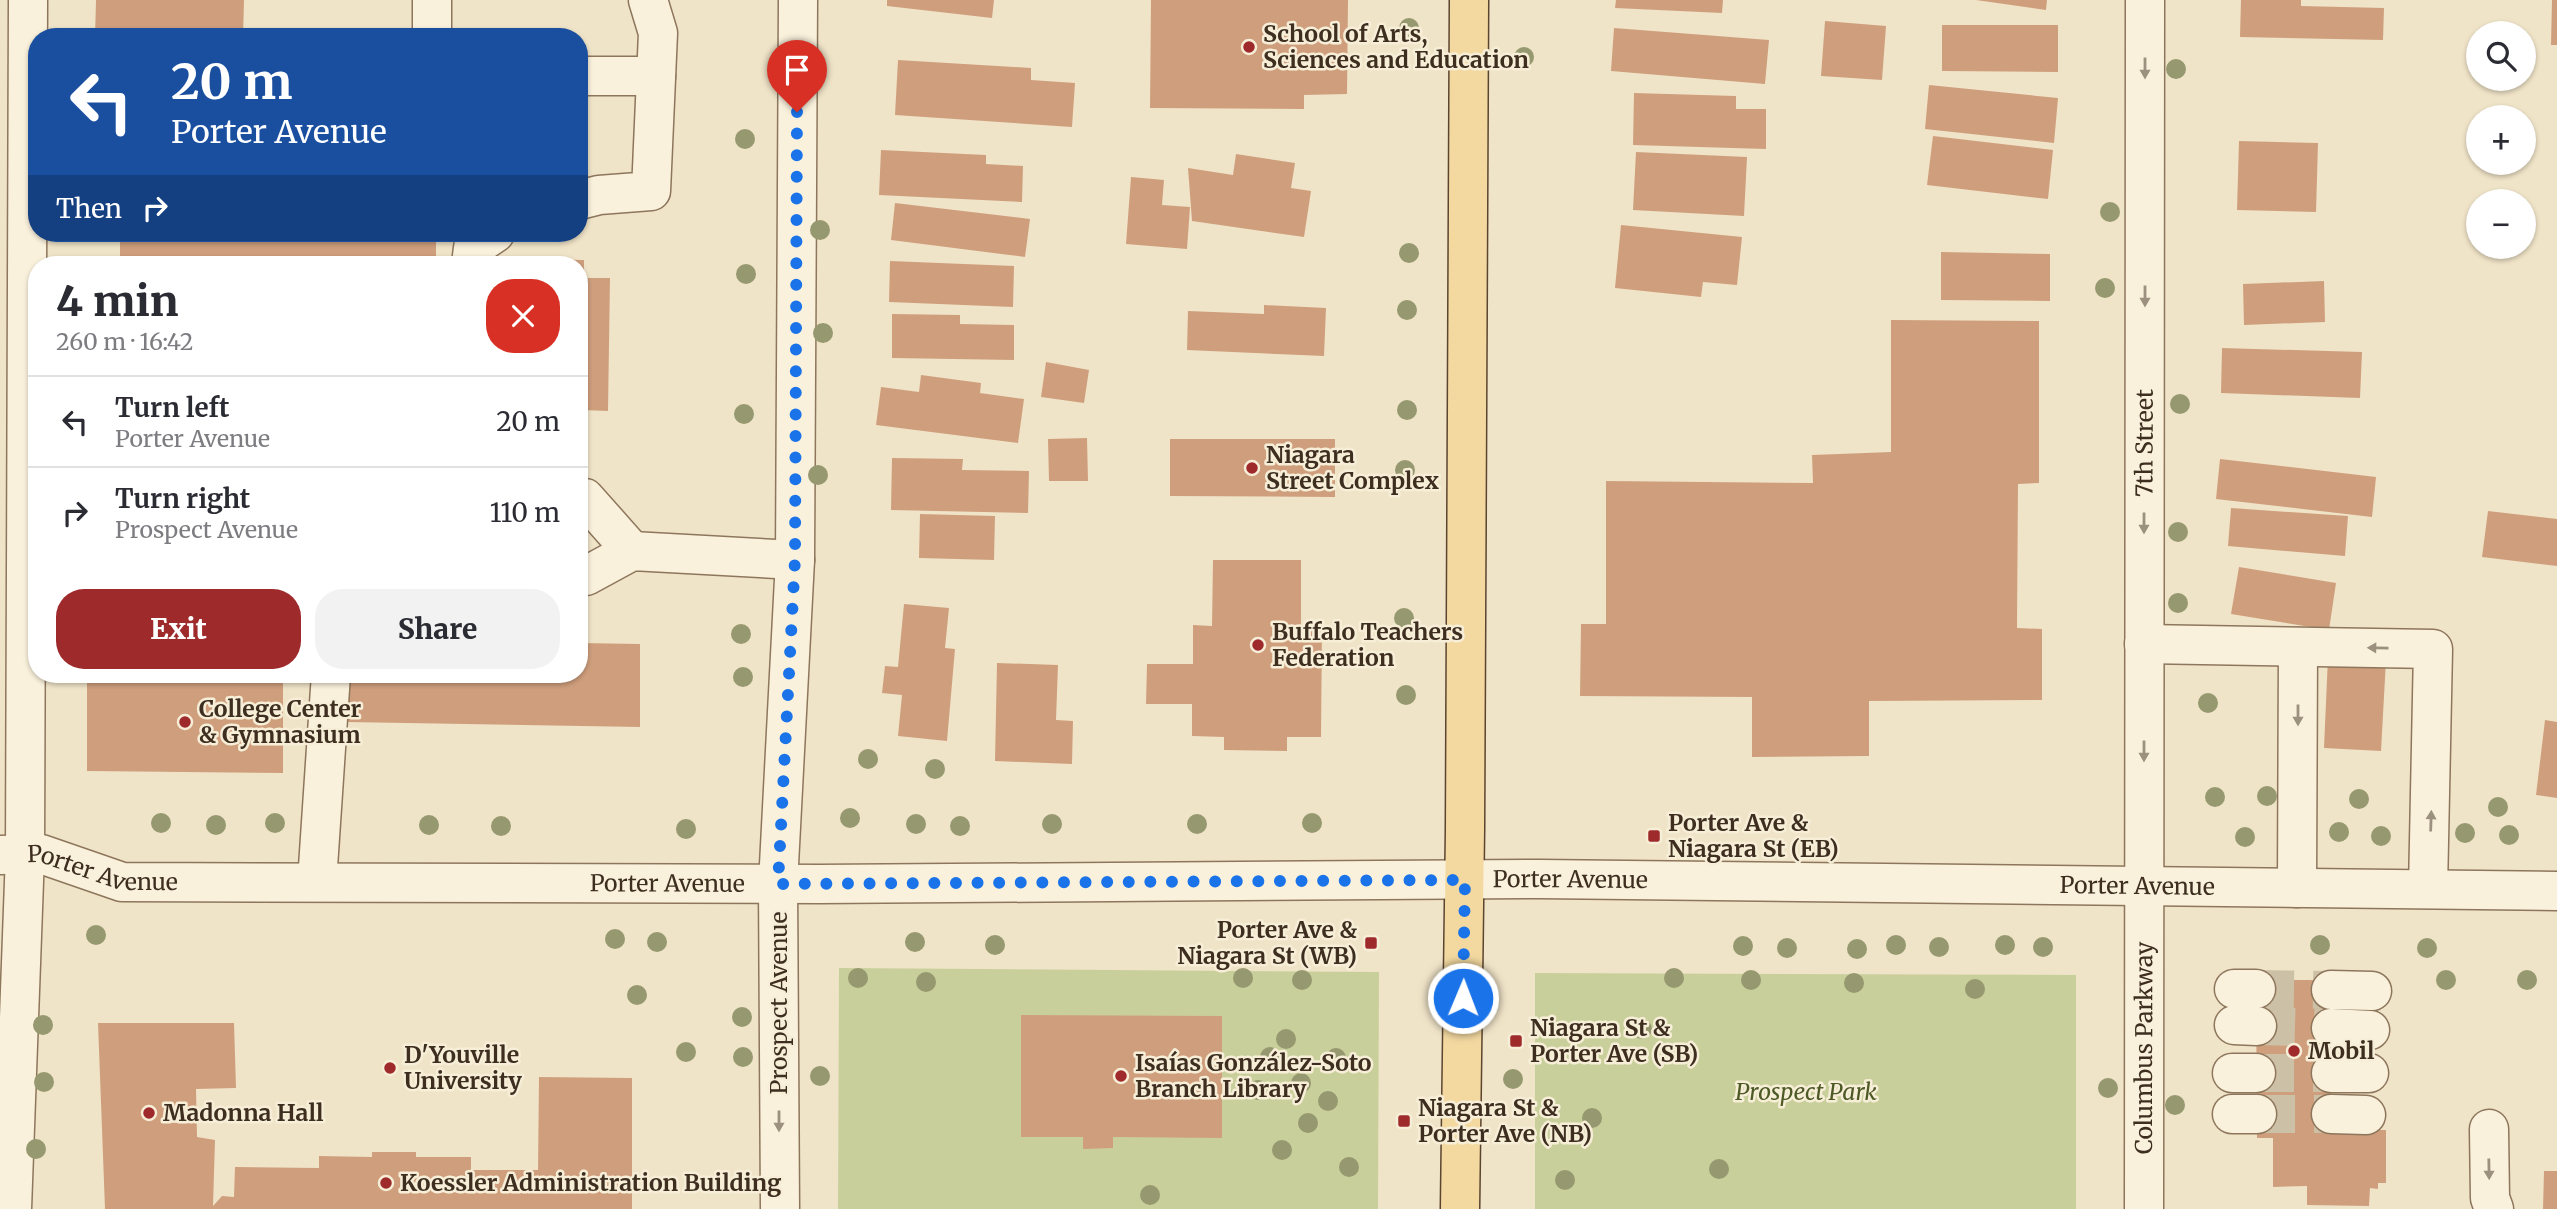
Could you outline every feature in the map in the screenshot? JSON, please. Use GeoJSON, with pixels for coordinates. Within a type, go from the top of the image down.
{"type":"FeatureCollection","features":[{"type":"Feature","properties":{"kind":"main road"},"geometry":{"type":"LineString","coordinates":[[1460,1209],[1465,880],[1469,0]]}},
{"type":"Feature","properties":{"kind":"street"},"geometry":{"type":"LineString","coordinates":[[12,1209],[12,854],[28,0]]}},
{"type":"Feature","properties":{"kind":"street"},"geometry":{"type":"LineString","coordinates":[[432,0],[432,28]]}},
{"type":"Feature","properties":{"kind":"street"},"geometry":{"type":"LineString","coordinates":[[588,198],[651,191],[658,33],[648,0]]}},
{"type":"Feature","properties":{"kind":"street","name":"Prospect Avenue"},"geometry":{"type":"LineString","coordinates":[[780,1209],[778,884],[795,559],[798,0]]}},
{"type":"Feature","properties":{"kind":"street","name":"7th Street"},"geometry":{"type":"LineString","coordinates":[[2143,886],[2145,0]]}},
{"type":"Feature","properties":{"kind":"street"},"geometry":{"type":"LineString","coordinates":[[588,76],[656,76]]}},
{"type":"Feature","properties":{"kind":"street"},"geometry":{"type":"LineString","coordinates":[[472,256],[473,248],[482,242]]}},
{"type":"Feature","properties":{"kind":"street"},"geometry":{"type":"LineString","coordinates":[[588,501],[632,551]]}},
{"type":"Feature","properties":{"kind":"street"},"geometry":{"type":"LineString","coordinates":[[588,575],[632,551],[795,559]]}},
{"type":"Feature","properties":{"kind":"street"},"geometry":{"type":"LineString","coordinates":[[2144,643],[2433,649],[2428,889]]}},
{"type":"Feature","properties":{"kind":"street"},"geometry":{"type":"LineString","coordinates":[[2297,888],[2298,647]]}},
{"type":"Feature","properties":{"kind":"street"},"geometry":{"type":"LineString","coordinates":[[317,882],[330,683]]}},
{"type":"Feature","properties":{"kind":"street","name":"Porter Avenue"},"geometry":{"type":"LineString","coordinates":[[12,854],[41,854],[122,882],[778,884],[1540,879],[2557,891]]}},
{"type":"Feature","properties":{"kind":"street","name":"Columbus Parkway"},"geometry":{"type":"LineString","coordinates":[[2143,886],[2144,1209]]}},
{"type":"Feature","properties":{"kind":"street"},"geometry":{"type":"LineString","coordinates":[[2331,990],[2372,991]]}},
{"type":"Feature","properties":{"kind":"street"},"geometry":{"type":"LineString","coordinates":[[2331,1028],[2370,1030]]}},
{"type":"Feature","properties":{"kind":"street"},"geometry":{"type":"LineString","coordinates":[[2331,1073],[2369,1073]]}},
{"type":"Feature","properties":{"kind":"street"},"geometry":{"type":"LineString","coordinates":[[2489,1129],[2490,1198],[2494,1209]]}},
{"type":"Feature","properties":{"kind":"green space"},"geometry":{"type":"Polygon","coordinates":[[[839,968],[1379,972],[1378,1209],[838,1209],[839,968]]]}},
{"type":"Feature","properties":{"kind":"green space","name":"Prospect Park"},"geometry":{"type":"Polygon","coordinates":[[[1535,973],[2076,975],[2076,1209],[1535,1209],[1535,973]]]}},
{"type":"Feature","properties":{"kind":"building"},"geometry":{"type":"Polygon","coordinates":[[[96,0],[244,0],[243,28],[95,28],[96,0]]]}},
{"type":"Feature","properties":{"kind":"building"},"geometry":{"type":"Polygon","coordinates":[[[887,0],[994,0],[992,18],[887,6],[887,0]]]}},
{"type":"Feature","properties":{"kind":"building","name":"School of Arts, Sciences and Education"},"geometry":{"type":"Polygon","coordinates":[[[1151,0],[1348,0],[1347,94],[1304,95],[1304,109],[1150,108],[1151,0]]]}},
{"type":"Feature","properties":{"kind":"building"},"geometry":{"type":"Polygon","coordinates":[[[1616,0],[1723,0],[1722,13],[1615,8],[1616,0]]]}},
{"type":"Feature","properties":{"kind":"building"},"geometry":{"type":"Polygon","coordinates":[[[1976,0],[2047,0],[2046,10],[1976,0]]]}},
{"type":"Feature","properties":{"kind":"building"},"geometry":{"type":"Polygon","coordinates":[[[2241,0],[2301,0],[2301,6],[2384,8],[2383,40],[2240,37],[2241,0]]]}},
{"type":"Feature","properties":{"kind":"building"},"geometry":{"type":"Polygon","coordinates":[[[2552,0],[2557,0],[2557,45],[2551,45],[2552,0]]]}},
{"type":"Feature","properties":{"kind":"building"},"geometry":{"type":"Polygon","coordinates":[[[1825,21],[1886,26],[1882,80],[1821,76],[1825,21]]]}},
{"type":"Feature","properties":{"kind":"building"},"geometry":{"type":"Polygon","coordinates":[[[1942,25],[2058,25],[2058,72],[1942,71],[1942,25]]]}},
{"type":"Feature","properties":{"kind":"building"},"geometry":{"type":"Polygon","coordinates":[[[1614,28],[1769,40],[1765,84],[1611,71],[1614,28]]]}},
{"type":"Feature","properties":{"kind":"building"},"geometry":{"type":"Polygon","coordinates":[[[898,60],[1031,68],[1031,80],[1075,83],[1072,127],[895,115],[898,60]]]}},
{"type":"Feature","properties":{"kind":"building"},"geometry":{"type":"Polygon","coordinates":[[[1929,85],[2058,98],[2054,143],[1925,129],[1929,85]]]}},
{"type":"Feature","properties":{"kind":"building"},"geometry":{"type":"Polygon","coordinates":[[[1634,93],[1736,96],[1736,109],[1766,109],[1766,149],[1633,145],[1634,93]]]}},
{"type":"Feature","properties":{"kind":"building"},"geometry":{"type":"Polygon","coordinates":[[[1933,136],[2053,150],[2048,199],[1927,185],[1933,136]]]}},
{"type":"Feature","properties":{"kind":"building"},"geometry":{"type":"Polygon","coordinates":[[[2239,141],[2318,143],[2316,212],[2237,210],[2239,141]]]}},
{"type":"Feature","properties":{"kind":"building"},"geometry":{"type":"Polygon","coordinates":[[[881,150],[986,155],[986,164],[1023,166],[1022,202],[879,195],[881,150]]]}},
{"type":"Feature","properties":{"kind":"building"},"geometry":{"type":"Polygon","coordinates":[[[1636,152],[1747,157],[1744,216],[1633,210],[1636,152]]]}},
{"type":"Feature","properties":{"kind":"building"},"geometry":{"type":"Polygon","coordinates":[[[1236,154],[1295,163],[1291,188],[1311,191],[1304,237],[1192,221],[1188,168],[1233,175],[1236,154]]]}},
{"type":"Feature","properties":{"kind":"building"},"geometry":{"type":"Polygon","coordinates":[[[1131,177],[1164,180],[1162,205],[1190,207],[1187,249],[1126,244],[1131,177]]]}},
{"type":"Feature","properties":{"kind":"building"},"geometry":{"type":"Polygon","coordinates":[[[895,203],[1030,219],[1025,257],[891,240],[895,203]]]}},
{"type":"Feature","properties":{"kind":"building"},"geometry":{"type":"Polygon","coordinates":[[[1621,225],[1742,237],[1737,285],[1703,282],[1701,297],[1615,288],[1621,225]]]}},
{"type":"Feature","properties":{"kind":"building"},"geometry":{"type":"Polygon","coordinates":[[[120,242],[436,242],[436,256],[120,256],[120,242]]]}},
{"type":"Feature","properties":{"kind":"building"},"geometry":{"type":"Polygon","coordinates":[[[1941,252],[2050,254],[2050,301],[1941,300],[1941,252]]]}},
{"type":"Feature","properties":{"kind":"building"},"geometry":{"type":"Polygon","coordinates":[[[890,261],[1014,266],[1013,307],[889,302],[890,261]]]}},
{"type":"Feature","properties":{"kind":"building"},"geometry":{"type":"Polygon","coordinates":[[[588,278],[610,278],[608,411],[588,410],[588,278]]]}},
{"type":"Feature","properties":{"kind":"building"},"geometry":{"type":"Polygon","coordinates":[[[2324,281],[2325,322],[2244,325],[2243,284],[2324,281]]]}},
{"type":"Feature","properties":{"kind":"building"},"geometry":{"type":"Polygon","coordinates":[[[1264,305],[1326,308],[1324,356],[1187,350],[1188,311],[1264,314],[1264,305]]]}},
{"type":"Feature","properties":{"kind":"building"},"geometry":{"type":"Polygon","coordinates":[[[892,314],[960,315],[960,324],[1014,325],[1014,360],[892,358],[892,314]]]}},
{"type":"Feature","properties":{"kind":"building"},"geometry":{"type":"Polygon","coordinates":[[[1891,320],[2039,321],[2039,483],[2018,484],[2017,628],[2042,629],[2042,700],[1869,701],[1869,756],[1752,757],[1752,697],[1580,696],[1581,624],[1606,624],[1606,481],[1813,483],[1812,455],[1891,452],[1891,320]]]}},
{"type":"Feature","properties":{"kind":"building"},"geometry":{"type":"Polygon","coordinates":[[[2222,348],[2362,352],[2360,398],[2221,393],[2222,348]]]}},
{"type":"Feature","properties":{"kind":"building"},"geometry":{"type":"Polygon","coordinates":[[[1046,362],[1089,370],[1084,403],[1041,397],[1046,362]]]}},
{"type":"Feature","properties":{"kind":"building"},"geometry":{"type":"Polygon","coordinates":[[[921,375],[981,383],[980,393],[1024,399],[1018,443],[876,425],[881,387],[919,392],[921,375]]]}},
{"type":"Feature","properties":{"kind":"building"},"geometry":{"type":"Polygon","coordinates":[[[1087,438],[1088,481],[1049,481],[1048,439],[1087,438]]]}},
{"type":"Feature","properties":{"kind":"building","name":"Niagara Street Complex"},"geometry":{"type":"Polygon","coordinates":[[[1170,439],[1335,439],[1335,497],[1170,496],[1170,439]]]}},
{"type":"Feature","properties":{"kind":"building"},"geometry":{"type":"Polygon","coordinates":[[[892,458],[963,459],[962,470],[1029,471],[1028,513],[891,510],[892,458]]]}},
{"type":"Feature","properties":{"kind":"building"},"geometry":{"type":"Polygon","coordinates":[[[2220,459],[2376,477],[2372,517],[2216,499],[2220,459]]]}},
{"type":"Feature","properties":{"kind":"building"},"geometry":{"type":"Polygon","coordinates":[[[2231,508],[2348,516],[2345,556],[2228,546],[2231,508]]]}},
{"type":"Feature","properties":{"kind":"building"},"geometry":{"type":"Polygon","coordinates":[[[2488,511],[2557,519],[2557,566],[2482,557],[2488,511]]]}},
{"type":"Feature","properties":{"kind":"building"},"geometry":{"type":"Polygon","coordinates":[[[920,514],[995,516],[994,560],[919,558],[920,514]]]}},
{"type":"Feature","properties":{"kind":"building","name":"Buffalo Teachers Federation"},"geometry":{"type":"Polygon","coordinates":[[[1213,560],[1301,560],[1301,625],[1322,626],[1321,737],[1287,737],[1287,751],[1224,750],[1224,737],[1192,736],[1192,704],[1146,704],[1147,664],[1193,664],[1193,625],[1212,626],[1213,560]]]}},
{"type":"Feature","properties":{"kind":"building"},"geometry":{"type":"Polygon","coordinates":[[[2239,567],[2336,583],[2329,630],[2231,614],[2239,567]]]}},
{"type":"Feature","properties":{"kind":"building"},"geometry":{"type":"Polygon","coordinates":[[[904,604],[949,608],[945,648],[955,649],[947,741],[898,736],[902,695],[882,693],[885,666],[898,667],[904,604]]]}},
{"type":"Feature","properties":{"kind":"building"},"geometry":{"type":"Polygon","coordinates":[[[588,643],[640,644],[640,727],[346,722],[346,683],[588,683],[588,643]]]}},
{"type":"Feature","properties":{"kind":"building"},"geometry":{"type":"Polygon","coordinates":[[[2328,657],[2386,660],[2381,751],[2324,748],[2328,657]]]}},
{"type":"Feature","properties":{"kind":"building"},"geometry":{"type":"Polygon","coordinates":[[[997,663],[1058,665],[1056,720],[1073,721],[1072,764],[995,761],[997,663]]]}},
{"type":"Feature","properties":{"kind":"building","name":"College Center & Gymnasium"},"geometry":{"type":"Polygon","coordinates":[[[87,683],[283,683],[283,773],[87,771],[87,683]]]}},
{"type":"Feature","properties":{"kind":"building"},"geometry":{"type":"Polygon","coordinates":[[[2545,720],[2557,722],[2557,798],[2536,795],[2545,720]]]}},
{"type":"Feature","properties":{"kind":"building","name":"Mobil"},"geometry":{"type":"Polygon","coordinates":[[[2256,980],[2331,980],[2331,1130],[2386,1130],[2386,1183],[2378,1183],[2378,1189],[2370,1188],[2369,1206],[2307,1205],[2307,1186],[2273,1187],[2273,1138],[2257,1138],[2256,980]]]}},
{"type":"Feature","properties":{"kind":"building","name":"Isaías González-Soto Branch Library"},"geometry":{"type":"Polygon","coordinates":[[[1021,1015],[1222,1016],[1222,1138],[1113,1137],[1113,1148],[1083,1149],[1083,1137],[1021,1137],[1021,1015]]]}},
{"type":"Feature","properties":{"kind":"building"},"geometry":{"type":"Polygon","coordinates":[[[98,1023],[234,1023],[236,1088],[196,1089],[197,1137],[215,1140],[213,1206],[222,1196],[234,1197],[235,1167],[319,1168],[319,1156],[372,1157],[372,1152],[416,1152],[416,1157],[471,1157],[471,1170],[538,1170],[539,1077],[632,1078],[632,1209],[105,1209],[98,1023]]]}},
{"type":"Feature","properties":{"kind":"building"},"geometry":{"type":"Polygon","coordinates":[[[2544,1171],[2557,1171],[2557,1209],[2543,1209],[2544,1171]]]}},
{"type":"Feature","properties":{"kind":"tunnel"},"geometry":{"type":"LineString","coordinates":[[2256,989],[2331,990]]}},
{"type":"Feature","properties":{"kind":"tunnel"},"geometry":{"type":"LineString","coordinates":[[2257,1026],[2331,1028]]}},
{"type":"Feature","properties":{"kind":"tunnel"},"geometry":{"type":"LineString","coordinates":[[2256,1073],[2331,1073]]}},
{"type":"Feature","properties":{"kind":"tunnel"},"geometry":{"type":"LineString","coordinates":[[2257,1114],[2331,1114]]}},
{"type":"Feature","properties":{"kind":"place","name":"School of Arts, Sciences and Education"},"geometry":{"type":"Point","coordinates":[1249,47]}},
{"type":"Feature","properties":{"kind":"place","name":"Niagara Street Complex"},"geometry":{"type":"Point","coordinates":[1252,468]}},
{"type":"Feature","properties":{"kind":"place","name":"Buffalo Teachers Federation"},"geometry":{"type":"Point","coordinates":[1258,645]}},
{"type":"Feature","properties":{"kind":"place","name":"College Center & Gymnasium"},"geometry":{"type":"Point","coordinates":[185,722]}},
{"type":"Feature","properties":{"kind":"place","name":"Porter Ave & Niagara St (EB)"},"geometry":{"type":"Point","coordinates":[1654,836]}},
{"type":"Feature","properties":{"kind":"place","name":"Porter Ave & Niagara St (WB)"},"geometry":{"type":"Point","coordinates":[1371,943]}},
{"type":"Feature","properties":{"kind":"place","name":"Niagara St & Porter Ave (SB)"},"geometry":{"type":"Point","coordinates":[1516,1041]}},
{"type":"Feature","properties":{"kind":"place","name":"Mobil"},"geometry":{"type":"Point","coordinates":[2294,1051]}},
{"type":"Feature","properties":{"kind":"place","name":"D'Youville University"},"geometry":{"type":"Point","coordinates":[390,1068]}},
{"type":"Feature","properties":{"kind":"place","name":"Isaías González-Soto Branch Library"},"geometry":{"type":"Point","coordinates":[1121,1076]}},
{"type":"Feature","properties":{"kind":"place","name":"Madonna Hall"},"geometry":{"type":"Point","coordinates":[149,1113]}},
{"type":"Feature","properties":{"kind":"place","name":"Niagara St & Porter Ave (NB)"},"geometry":{"type":"Point","coordinates":[1404,1121]}},
{"type":"Feature","properties":{"kind":"place","name":"Koessler Administration Building"},"geometry":{"type":"Point","coordinates":[386,1183]}},
{"type":"Feature","properties":{"kind":"route"},"geometry":{"type":"LineString","coordinates":[[797,112],[795,559],[778,884],[1465,880],[1463,998]]}}]}
